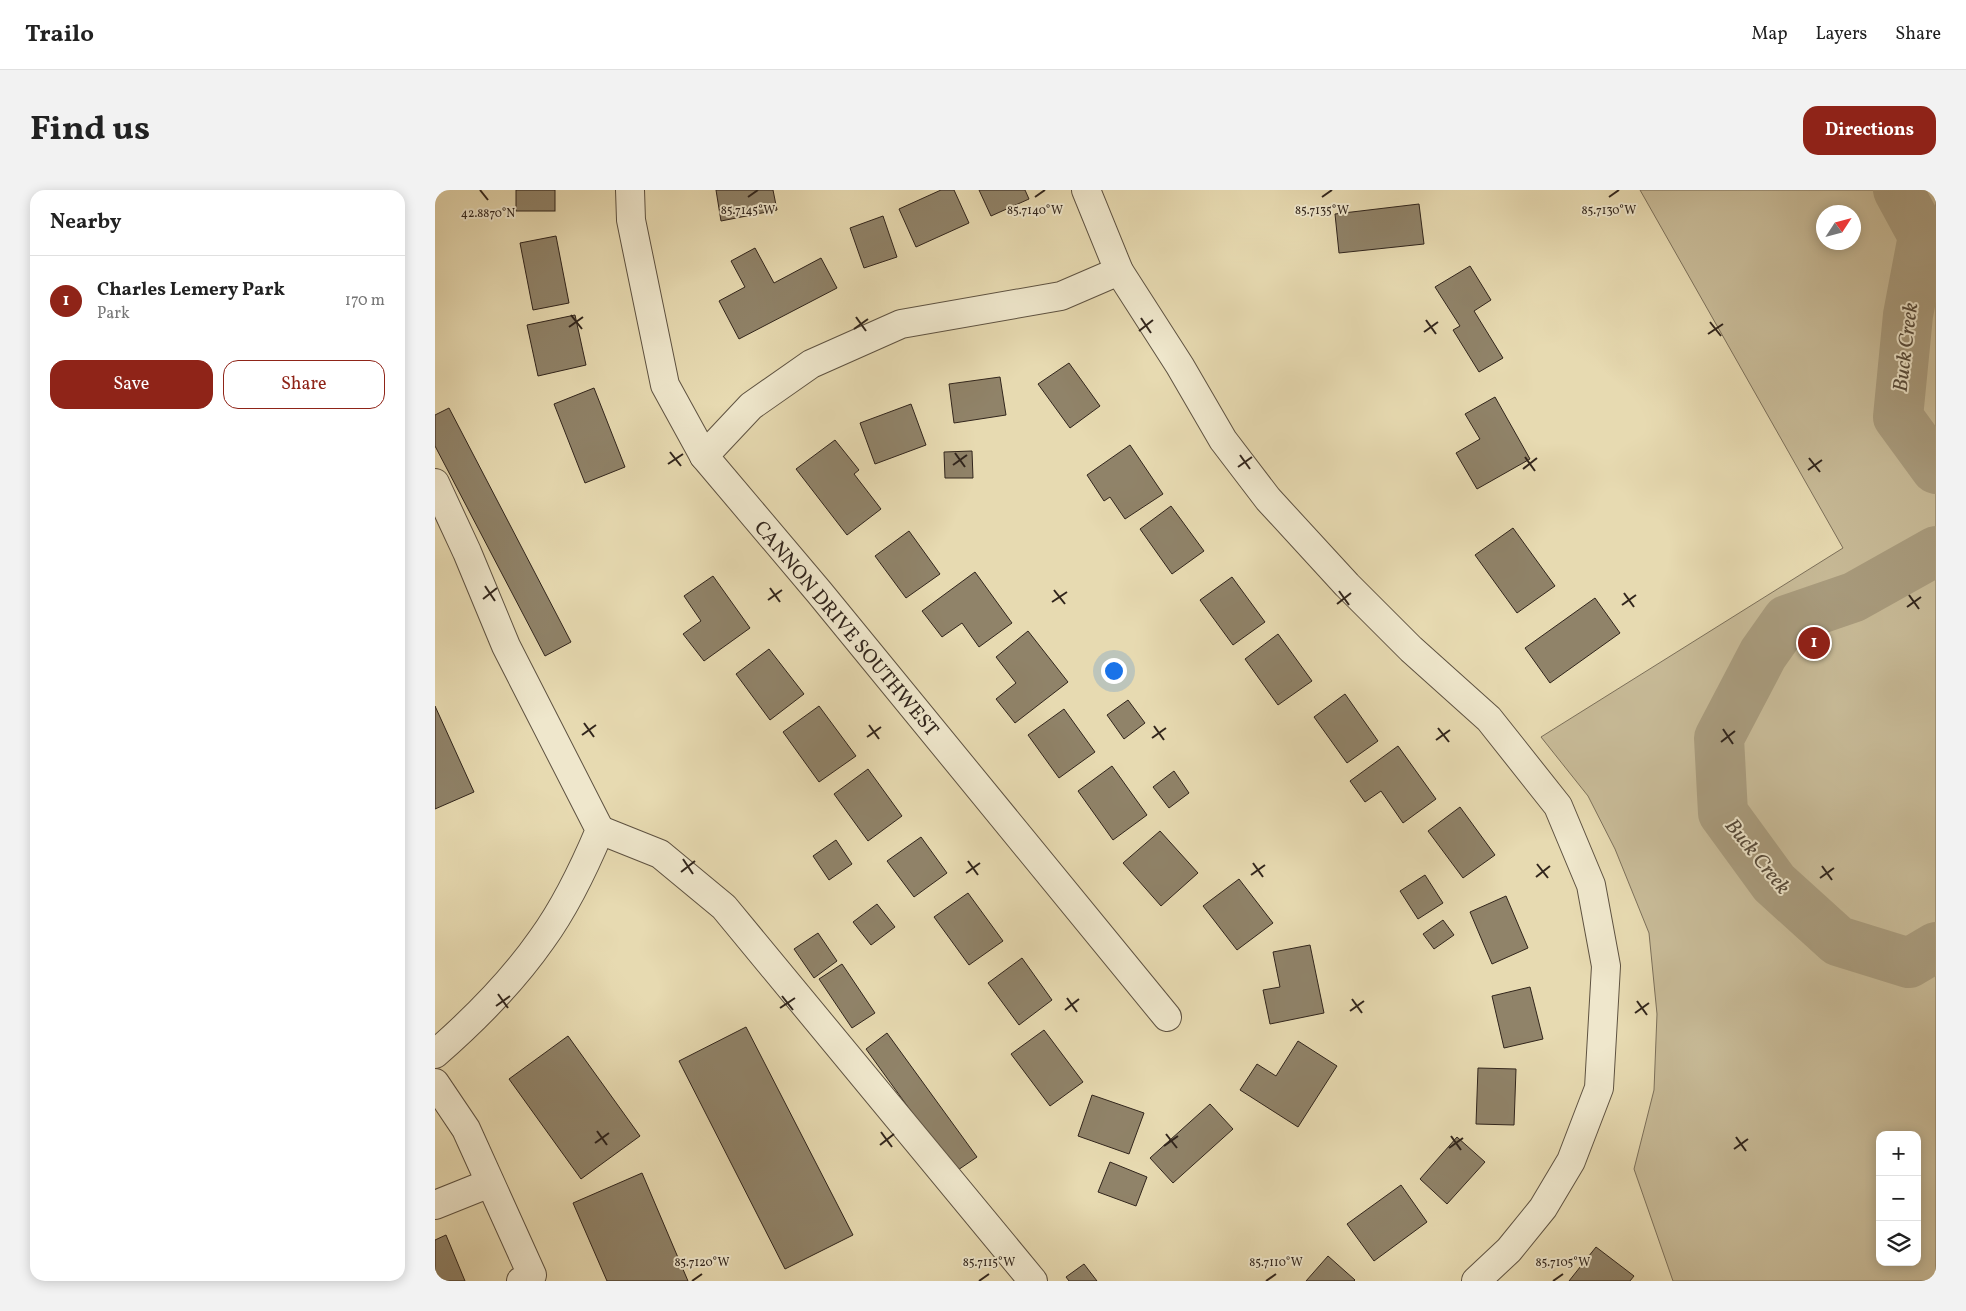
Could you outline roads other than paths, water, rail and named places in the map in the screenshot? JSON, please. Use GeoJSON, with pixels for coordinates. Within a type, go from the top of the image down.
{"type":"FeatureCollection","features":[{"type":"Feature","properties":{"kind":"street","name":"CANNON DRIVE SOUTHWEST"},"geometry":{"type":"LineString","coordinates":[[630,190],[631,220],[665,385],[704,456],[819,592],[1167,1017]]}},
{"type":"Feature","properties":{"kind":"street"},"geometry":{"type":"LineString","coordinates":[[1086,190],[1119,271],[1180,366],[1223,440],[1267,499],[1347,585],[1411,649],[1489,719],[1558,806],[1591,885],[1607,966],[1599,1088],[1571,1161],[1543,1208],[1509,1250],[1476,1281]]}},
{"type":"Feature","properties":{"kind":"street"},"geometry":{"type":"LineString","coordinates":[[704,456],[751,406],[811,364],[901,324],[1061,296],[1119,271]]}},
{"type":"Feature","properties":{"kind":"street"},"geometry":{"type":"LineString","coordinates":[[435,484],[467,552],[506,646],[600,830],[660,854],[725,907],[1033,1281]]}},
{"type":"Feature","properties":{"kind":"street"},"geometry":{"type":"LineString","coordinates":[[435,1054],[475,1018],[543,939],[580,876],[600,830]]}},
{"type":"Feature","properties":{"kind":"street"},"geometry":{"type":"LineString","coordinates":[[435,1083],[466,1129],[531,1275],[521,1281]]}},
{"type":"Feature","properties":{"kind":"street"},"geometry":{"type":"LineString","coordinates":[[435,1204],[491,1183]]}},
{"type":"Feature","properties":{"kind":"waterway","name":"Buck Creek"},"geometry":{"type":"LineString","coordinates":[[1898,190],[1923,236],[1908,315],[1898,417],[1936,469]]}},
{"type":"Feature","properties":{"kind":"waterway","name":"Buck Creek"},"geometry":{"type":"LineString","coordinates":[[1936,551],[1854,597],[1787,620],[1763,654],[1719,738],[1723,813],[1774,883],[1838,941],[1909,963],[1936,947]]}},
{"type":"Feature","properties":{"kind":"place","name":"Charles Lemery Park"},"geometry":{"type":"Point","coordinates":[1814,643]}}]}
